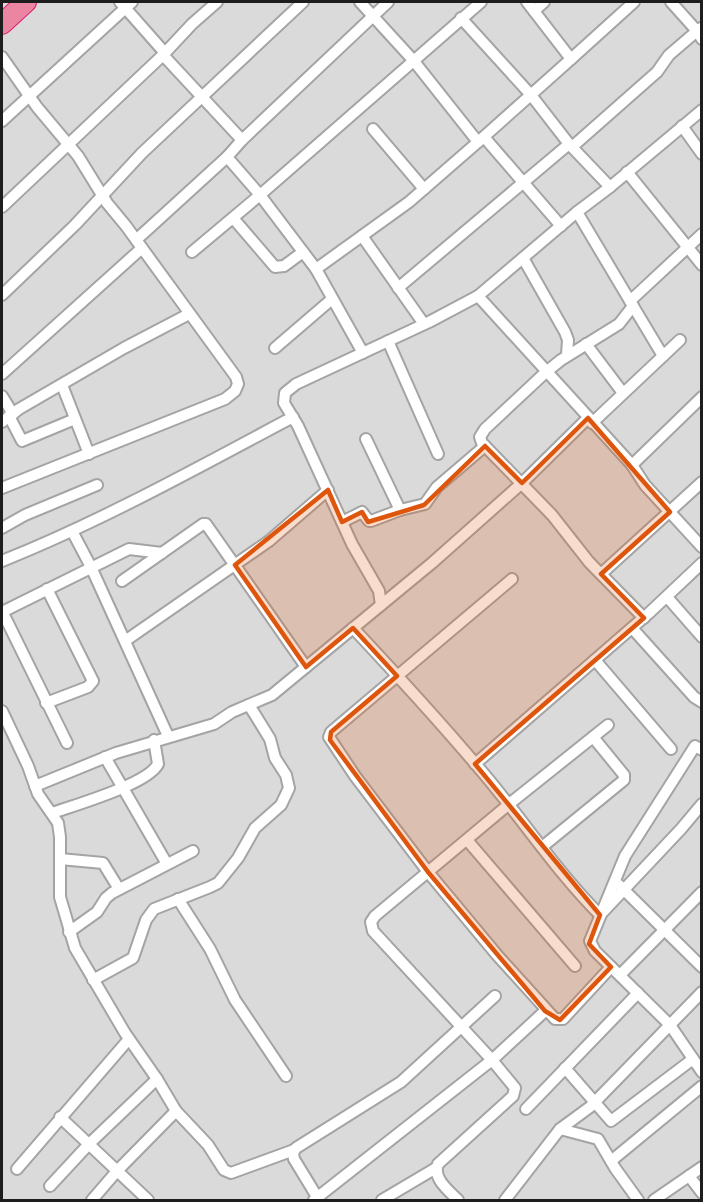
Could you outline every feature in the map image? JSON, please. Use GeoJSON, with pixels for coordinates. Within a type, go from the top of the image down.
{"type":"FeatureCollection","features":[{"type":"Feature","properties":{"kind":"highway"},"geometry":{"type":"LineString","coordinates":[[2,10],[11,2]]}},
{"type":"Feature","properties":{"kind":"highway"},"geometry":{"type":"LineString","coordinates":[[2,24],[26,2]]}},
{"type":"Feature","properties":{"kind":"street"},"geometry":{"type":"LineString","coordinates":[[2,207],[70,145],[192,24],[218,2]]}},
{"type":"Feature","properties":{"kind":"street"},"geometry":{"type":"LineString","coordinates":[[2,295],[104,196],[142,153],[303,2]]}},
{"type":"Feature","properties":{"kind":"street"},"geometry":{"type":"LineString","coordinates":[[360,2],[561,226]]}},
{"type":"Feature","properties":{"kind":"street"},"geometry":{"type":"LineString","coordinates":[[2,374],[139,244],[242,140],[388,2]]}},
{"type":"Feature","properties":{"kind":"street"},"geometry":{"type":"LineString","coordinates":[[192,252],[481,2]]}},
{"type":"Feature","properties":{"kind":"street"},"geometry":{"type":"LineString","coordinates":[[544,2],[530,6],[571,59]]}},
{"type":"Feature","properties":{"kind":"street"},"geometry":{"type":"LineString","coordinates":[[316,269],[424,189],[634,2]]}},
{"type":"Feature","properties":{"kind":"street"},"geometry":{"type":"LineString","coordinates":[[398,288],[570,146],[657,72],[669,55],[700,32],[670,2]]}},
{"type":"Feature","properties":{"kind":"street"},"geometry":{"type":"LineString","coordinates":[[2,121],[126,4],[164,54],[242,140]]}},
{"type":"Feature","properties":{"kind":"street"},"geometry":{"type":"LineString","coordinates":[[461,18],[531,95],[570,146],[610,187]]}},
{"type":"Feature","properties":{"kind":"street"},"geometry":{"type":"LineString","coordinates":[[2,57],[29,96],[70,145],[107,203],[236,377],[238,384],[235,391],[225,399],[2,488]]}},
{"type":"Feature","properties":{"kind":"street"},"geometry":{"type":"LineString","coordinates":[[381,605],[378,591],[358,556],[283,399],[287,390],[478,296],[702,110]]}},
{"type":"Feature","properties":{"kind":"street"},"geometry":{"type":"LineString","coordinates":[[682,126],[702,154]]}},
{"type":"Feature","properties":{"kind":"street"},"geometry":{"type":"LineString","coordinates":[[373,129],[424,189]]}},
{"type":"Feature","properties":{"kind":"street"},"geometry":{"type":"LineString","coordinates":[[227,157],[260,195],[316,269],[363,353]]}},
{"type":"Feature","properties":{"kind":"street"},"geometry":{"type":"LineString","coordinates":[[627,172],[702,265]]}},
{"type":"Feature","properties":{"kind":"street"},"geometry":{"type":"LineString","coordinates":[[577,212],[663,356]]}},
{"type":"Feature","properties":{"kind":"street"},"geometry":{"type":"LineString","coordinates":[[233,218],[276,267],[284,266],[303,252]]}},
{"type":"Feature","properties":{"kind":"street"},"geometry":{"type":"LineString","coordinates":[[644,618],[585,557],[552,514],[480,440],[481,434],[546,372],[567,356],[619,324],[632,304],[702,234]]}},
{"type":"Feature","properties":{"kind":"street"},"geometry":{"type":"LineString","coordinates":[[362,236],[424,324]]}},
{"type":"Feature","properties":{"kind":"street"},"geometry":{"type":"LineString","coordinates":[[523,258],[565,332],[568,340],[567,356]]}},
{"type":"Feature","properties":{"kind":"street"},"geometry":{"type":"LineString","coordinates":[[478,296],[632,465],[638,476],[702,547]]}},
{"type":"Feature","properties":{"kind":"street"},"geometry":{"type":"LineString","coordinates":[[275,348],[332,299]]}},
{"type":"Feature","properties":{"kind":"street"},"geometry":{"type":"LineString","coordinates":[[8,417],[124,348],[189,314]]}},
{"type":"Feature","properties":{"kind":"street"},"geometry":{"type":"LineString","coordinates":[[35,786],[105,757],[214,723],[232,712],[272,695],[432,563],[623,393],[680,339]]}},
{"type":"Feature","properties":{"kind":"street"},"geometry":{"type":"LineString","coordinates":[[388,341],[438,454]]}},
{"type":"Feature","properties":{"kind":"street"},"geometry":{"type":"LineString","coordinates":[[586,344],[623,393]]}},
{"type":"Feature","properties":{"kind":"street"},"geometry":{"type":"LineString","coordinates":[[62,386],[89,454]]}},
{"type":"Feature","properties":{"kind":"street"},"geometry":{"type":"LineString","coordinates":[[2,396],[8,417],[20,440],[24,441],[75,419]]}},
{"type":"Feature","properties":{"kind":"street"},"geometry":{"type":"LineString","coordinates":[[632,465],[702,397]]}},
{"type":"Feature","properties":{"kind":"street"},"geometry":{"type":"LineString","coordinates":[[2,561],[72,531],[161,487],[293,417]]}},
{"type":"Feature","properties":{"kind":"street"},"geometry":{"type":"LineString","coordinates":[[366,439],[400,510]]}},
{"type":"Feature","properties":{"kind":"street"},"geometry":{"type":"LineString","coordinates":[[342,522],[362,512],[370,522],[400,510],[425,504],[437,487],[485,446]]}},
{"type":"Feature","properties":{"kind":"street"},"geometry":{"type":"LineString","coordinates":[[601,574],[702,482]]}},
{"type":"Feature","properties":{"kind":"street"},"geometry":{"type":"LineString","coordinates":[[2,528],[25,515],[97,485]]}},
{"type":"Feature","properties":{"kind":"street"},"geometry":{"type":"LineString","coordinates":[[125,641],[269,542],[328,490]]}},
{"type":"Feature","properties":{"kind":"street"},"geometry":{"type":"LineString","coordinates":[[123,581],[206,524],[306,667]]}},
{"type":"Feature","properties":{"kind":"street"},"geometry":{"type":"LineString","coordinates":[[72,531],[91,567],[168,736]]}},
{"type":"Feature","properties":{"kind":"street"},"geometry":{"type":"LineString","coordinates":[[67,743],[2,612],[129,549],[162,553]]}},
{"type":"Feature","properties":{"kind":"street"},"geometry":{"type":"LineString","coordinates":[[475,764],[644,618],[702,563]]}},
{"type":"Feature","properties":{"kind":"street"},"geometry":{"type":"LineString","coordinates":[[512,579],[331,732],[329,737],[355,776],[428,872],[545,1011],[560,1020],[611,967]]}},
{"type":"Feature","properties":{"kind":"street"},"geometry":{"type":"LineString","coordinates":[[46,704],[88,687],[93,681],[47,589]]}},
{"type":"Feature","properties":{"kind":"street"},"geometry":{"type":"LineString","coordinates":[[667,597],[702,637]]}},
{"type":"Feature","properties":{"kind":"street"},"geometry":{"type":"LineString","coordinates":[[353,628],[475,764],[542,848],[600,915]]}},
{"type":"Feature","properties":{"kind":"street"},"geometry":{"type":"LineString","coordinates":[[632,628],[694,697],[702,702]]}},
{"type":"Feature","properties":{"kind":"street"},"geometry":{"type":"LineString","coordinates":[[595,660],[671,749]]}},
{"type":"Feature","properties":{"kind":"street"},"geometry":{"type":"LineString","coordinates":[[93,980],[131,960],[146,920],[154,909],[218,882],[238,858],[255,828],[278,808],[287,794],[289,788],[286,775],[275,758],[270,739],[249,705]]}},
{"type":"Feature","properties":{"kind":"street"},"geometry":{"type":"LineString","coordinates":[[3,719],[28,766],[40,797],[59,827],[60,897],[75,948],[129,1039],[176,1111],[208,1145],[222,1167],[231,1173],[294,1150],[401,1082],[495,996]]}},
{"type":"Feature","properties":{"kind":"street"},"geometry":{"type":"LineString","coordinates":[[382,1200],[436,1168],[515,1093],[515,1088],[370,924],[375,916],[608,725]]}},
{"type":"Feature","properties":{"kind":"street"},"geometry":{"type":"LineString","coordinates":[[542,848],[624,780],[624,775],[592,737]]}},
{"type":"Feature","properties":{"kind":"street"},"geometry":{"type":"LineString","coordinates":[[52,813],[123,787],[156,768],[158,764],[154,740]]}},
{"type":"Feature","properties":{"kind":"street"},"geometry":{"type":"LineString","coordinates":[[702,750],[695,746],[625,856],[591,936],[590,944],[670,1025],[702,1072]]}},
{"type":"Feature","properties":{"kind":"street"},"geometry":{"type":"LineString","coordinates":[[105,757],[167,864]]}},
{"type":"Feature","properties":{"kind":"street"},"geometry":{"type":"LineString","coordinates":[[600,915],[702,804]]}},
{"type":"Feature","properties":{"kind":"street"},"geometry":{"type":"LineString","coordinates":[[467,840],[575,966]]}},
{"type":"Feature","properties":{"kind":"street"},"geometry":{"type":"LineString","coordinates":[[69,932],[98,912],[106,898],[119,889],[193,851]]}},
{"type":"Feature","properties":{"kind":"street"},"geometry":{"type":"LineString","coordinates":[[60,859],[103,863],[119,889]]}},
{"type":"Feature","properties":{"kind":"street"},"geometry":{"type":"LineString","coordinates":[[615,880],[702,967]]}},
{"type":"Feature","properties":{"kind":"street"},"geometry":{"type":"LineString","coordinates":[[620,975],[702,892]]}},
{"type":"Feature","properties":{"kind":"street"},"geometry":{"type":"LineString","coordinates":[[178,899],[210,949],[235,1000],[286,1076]]}},
{"type":"Feature","properties":{"kind":"street"},"geometry":{"type":"LineString","coordinates":[[505,1200],[515,1196],[560,1129],[594,1103],[702,992]]}},
{"type":"Feature","properties":{"kind":"street"},"geometry":{"type":"LineString","coordinates":[[525,1109],[638,993]]}},
{"type":"Feature","properties":{"kind":"street"},"geometry":{"type":"LineString","coordinates":[[294,1150],[294,1159],[317,1200],[492,1060],[545,1011]]}},
{"type":"Feature","properties":{"kind":"street"},"geometry":{"type":"LineString","coordinates":[[17,1168],[129,1039]]}},
{"type":"Feature","properties":{"kind":"street"},"geometry":{"type":"LineString","coordinates":[[565,1068],[594,1103],[612,1120],[693,1059]]}},
{"type":"Feature","properties":{"kind":"street"},"geometry":{"type":"LineString","coordinates":[[50,1186],[89,1144],[157,1079]]}},
{"type":"Feature","properties":{"kind":"street"},"geometry":{"type":"LineString","coordinates":[[610,1161],[702,1086]]}},
{"type":"Feature","properties":{"kind":"street"},"geometry":{"type":"LineString","coordinates":[[92,1200],[176,1111]]}},
{"type":"Feature","properties":{"kind":"street"},"geometry":{"type":"LineString","coordinates":[[60,1117],[147,1200]]}},
{"type":"Feature","properties":{"kind":"street"},"geometry":{"type":"LineString","coordinates":[[560,1129],[598,1138],[610,1161],[638,1200]]}},
{"type":"Feature","properties":{"kind":"street"},"geometry":{"type":"LineString","coordinates":[[654,1200],[702,1167]]}},
{"type":"Feature","properties":{"kind":"street"},"geometry":{"type":"LineString","coordinates":[[436,1168],[439,1179],[458,1200]]}},
{"type":"Feature","properties":{"kind":"street"},"geometry":{"type":"LineString","coordinates":[[689,1176],[702,1193]]}},
{"type":"Feature","properties":{"kind":"highlighted area"},"geometry":{"type":"Polygon","coordinates":[[[588,418],[670,512],[601,574],[644,618],[475,764],[600,915],[589,944],[611,967],[560,1020],[545,1011],[428,872],[330,740],[331,732],[397,676],[353,628],[306,667],[235,565],[328,490],[342,522],[362,512],[368,522],[424,505],[485,446],[522,483],[588,418]]]}},
{"type":"Feature","properties":{"kind":"shaded area"},"geometry":{"type":"Polygon","coordinates":[[[2,2],[701,2],[701,1200],[2,1200],[2,2]]]}}]}
